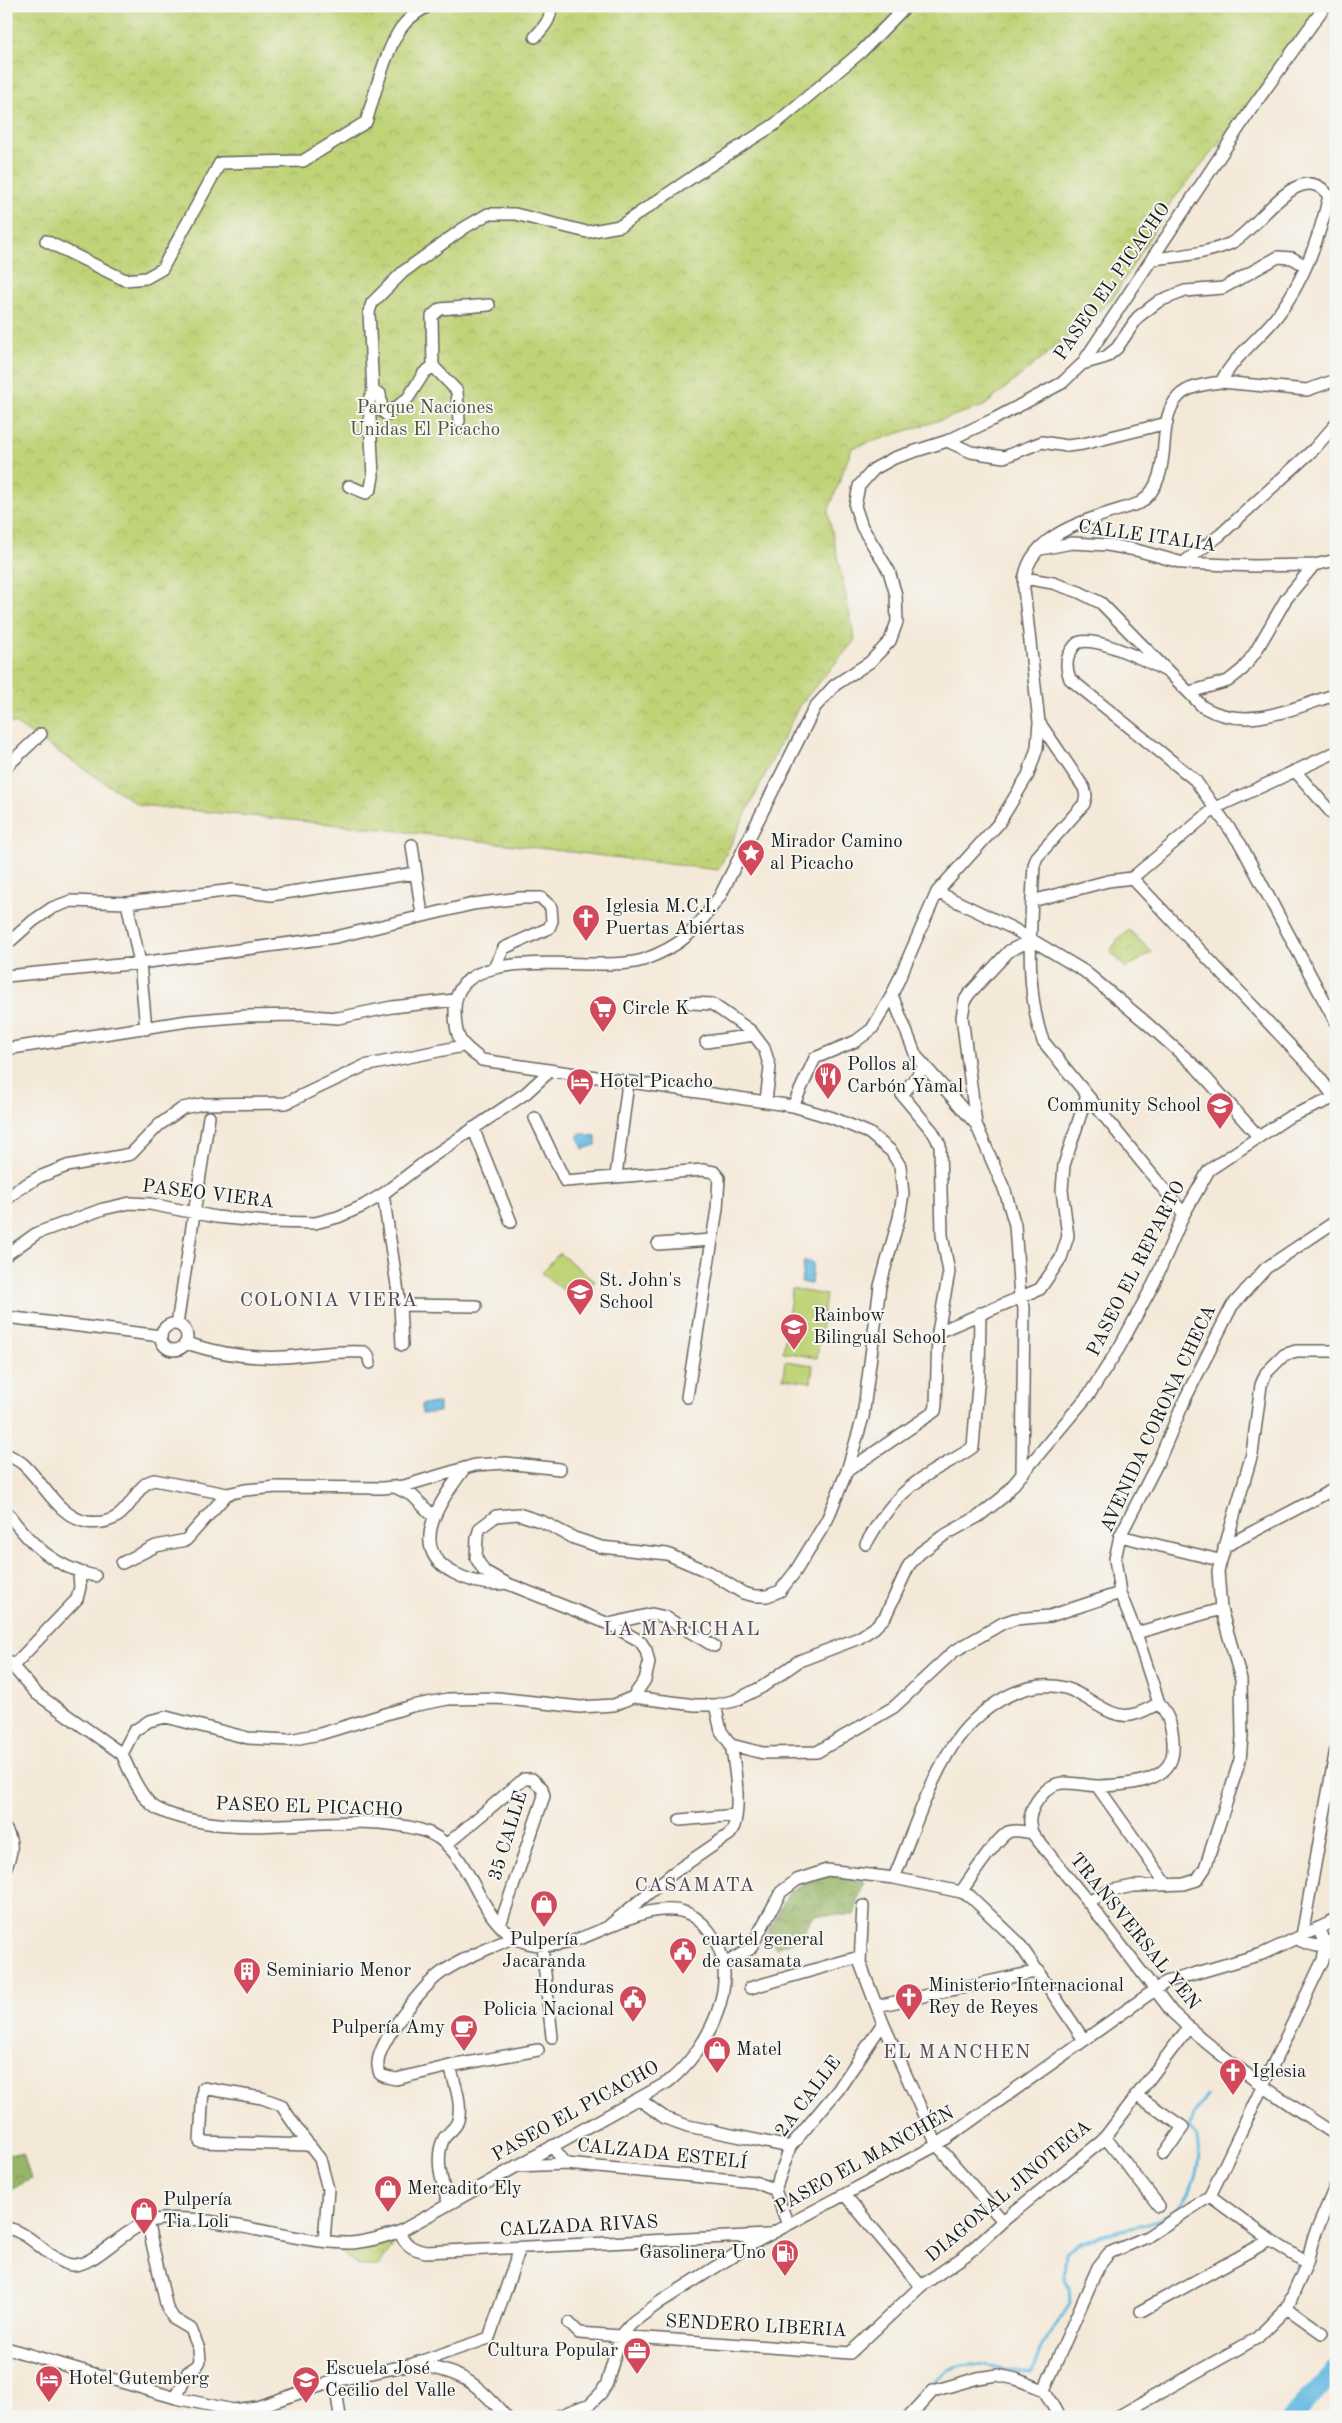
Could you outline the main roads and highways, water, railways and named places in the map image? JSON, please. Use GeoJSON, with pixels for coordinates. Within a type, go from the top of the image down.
{"type":"FeatureCollection","features":[{"type":"Feature","properties":{"kind":"water"},"geometry":{"type":"Polygon","coordinates":[[[580,1133],[596,1136],[596,1145],[583,1149],[578,1136],[580,1133]]]}},
{"type":"Feature","properties":{"kind":"water"},"geometry":{"type":"Polygon","coordinates":[[[804,1261],[813,1263],[811,1284],[801,1282],[804,1261]]]}},
{"type":"Feature","properties":{"kind":"water"},"geometry":{"type":"Polygon","coordinates":[[[439,1403],[439,1412],[422,1414],[422,1404],[439,1403]]]}},
{"type":"Feature","properties":{"kind":"waterway"},"geometry":{"type":"LineString","coordinates":[[897,2417],[939,2376],[959,2366],[979,2364],[1032,2372],[1042,2346],[1070,2304],[1069,2287],[1064,2277],[1066,2252],[1085,2241],[1164,2217],[1179,2206],[1191,2189],[1198,2163],[1199,2148],[1198,2139],[1189,2128],[1193,2115],[1207,2096]]}},
{"type":"Feature","properties":{"kind":"waterway"},"geometry":{"type":"LineString","coordinates":[[1292,2417],[1336,2370]]}},
{"type":"Feature","properties":{"kind":"place","name":"Mirador Camino al Picacho"},"geometry":{"type":"Point","coordinates":[751,877]}},
{"type":"Feature","properties":{"kind":"place","name":"Iglesia M.C.I. Puertas Abiertas"},"geometry":{"type":"Point","coordinates":[586,942]}},
{"type":"Feature","properties":{"kind":"place","name":"Circle K"},"geometry":{"type":"Point","coordinates":[603,1033]}},
{"type":"Feature","properties":{"kind":"place","name":"Pollos al Carbón Yamal"},"geometry":{"type":"Point","coordinates":[828,1100]}},
{"type":"Feature","properties":{"kind":"place","name":"Hotel Picacho"},"geometry":{"type":"Point","coordinates":[580,1106]}},
{"type":"Feature","properties":{"kind":"place","name":"Community School"},"geometry":{"type":"Point","coordinates":[1220,1130]}},
{"type":"Feature","properties":{"kind":"place","name":"St. John's School"},"geometry":{"type":"Point","coordinates":[580,1316]}},
{"type":"Feature","properties":{"kind":"place","name":"Rainbow Bilingual School"},"geometry":{"type":"Point","coordinates":[794,1351]}},
{"type":"Feature","properties":{"kind":"place","name":"Pulpería Jacaranda"},"geometry":{"type":"Point","coordinates":[544,1928]}},
{"type":"Feature","properties":{"kind":"place","name":"cuartel general de casamata"},"geometry":{"type":"Point","coordinates":[683,1975]}},
{"type":"Feature","properties":{"kind":"place","name":"Seminiario Menor"},"geometry":{"type":"Point","coordinates":[247,1995]}},
{"type":"Feature","properties":{"kind":"place","name":"Ministerio Internacional Rey de Reyes"},"geometry":{"type":"Point","coordinates":[909,2021]}},
{"type":"Feature","properties":{"kind":"place","name":"Honduras Policia Nacional"},"geometry":{"type":"Point","coordinates":[633,2023]}},
{"type":"Feature","properties":{"kind":"place","name":"Pulpería Amy"},"geometry":{"type":"Point","coordinates":[464,2052]}},
{"type":"Feature","properties":{"kind":"place","name":"Matel"},"geometry":{"type":"Point","coordinates":[717,2074]}},
{"type":"Feature","properties":{"kind":"place","name":"Iglesia"},"geometry":{"type":"Point","coordinates":[1233,2096]}},
{"type":"Feature","properties":{"kind":"place","name":"Mercadito Ely"},"geometry":{"type":"Point","coordinates":[388,2213]}},
{"type":"Feature","properties":{"kind":"place","name":"Pulpería Tia Loli"},"geometry":{"type":"Point","coordinates":[144,2235]}},
{"type":"Feature","properties":{"kind":"place","name":"Gasolinera Uno"},"geometry":{"type":"Point","coordinates":[785,2277]}},
{"type":"Feature","properties":{"kind":"place","name":"Cultura Popular"},"geometry":{"type":"Point","coordinates":[637,2375]}},
{"type":"Feature","properties":{"kind":"place","name":"Hotel Gutemberg"},"geometry":{"type":"Point","coordinates":[49,2403]}},
{"type":"Feature","properties":{"kind":"place","name":"Escuela José Cecilio del Valle"},"geometry":{"type":"Point","coordinates":[306,2404]}},
{"type":"Feature","properties":{"kind":"district","name":"COLONIA VIERA"},"geometry":{"type":"Point","coordinates":[329,1301]}},
{"type":"Feature","properties":{"kind":"district","name":"LA MARICHAL"},"geometry":{"type":"Point","coordinates":[682,1630]}},
{"type":"Feature","properties":{"kind":"district","name":"CASAMATA"},"geometry":{"type":"Point","coordinates":[695,1886]}},
{"type":"Feature","properties":{"kind":"district","name":"EL MANCHEN"},"geometry":{"type":"Point","coordinates":[957,2053]}},
{"type":"Feature","properties":{"kind":"park label","name":"Parque Naciones Unidas El Picacho"},"geometry":{"type":"Point","coordinates":[425,419]}}]}
